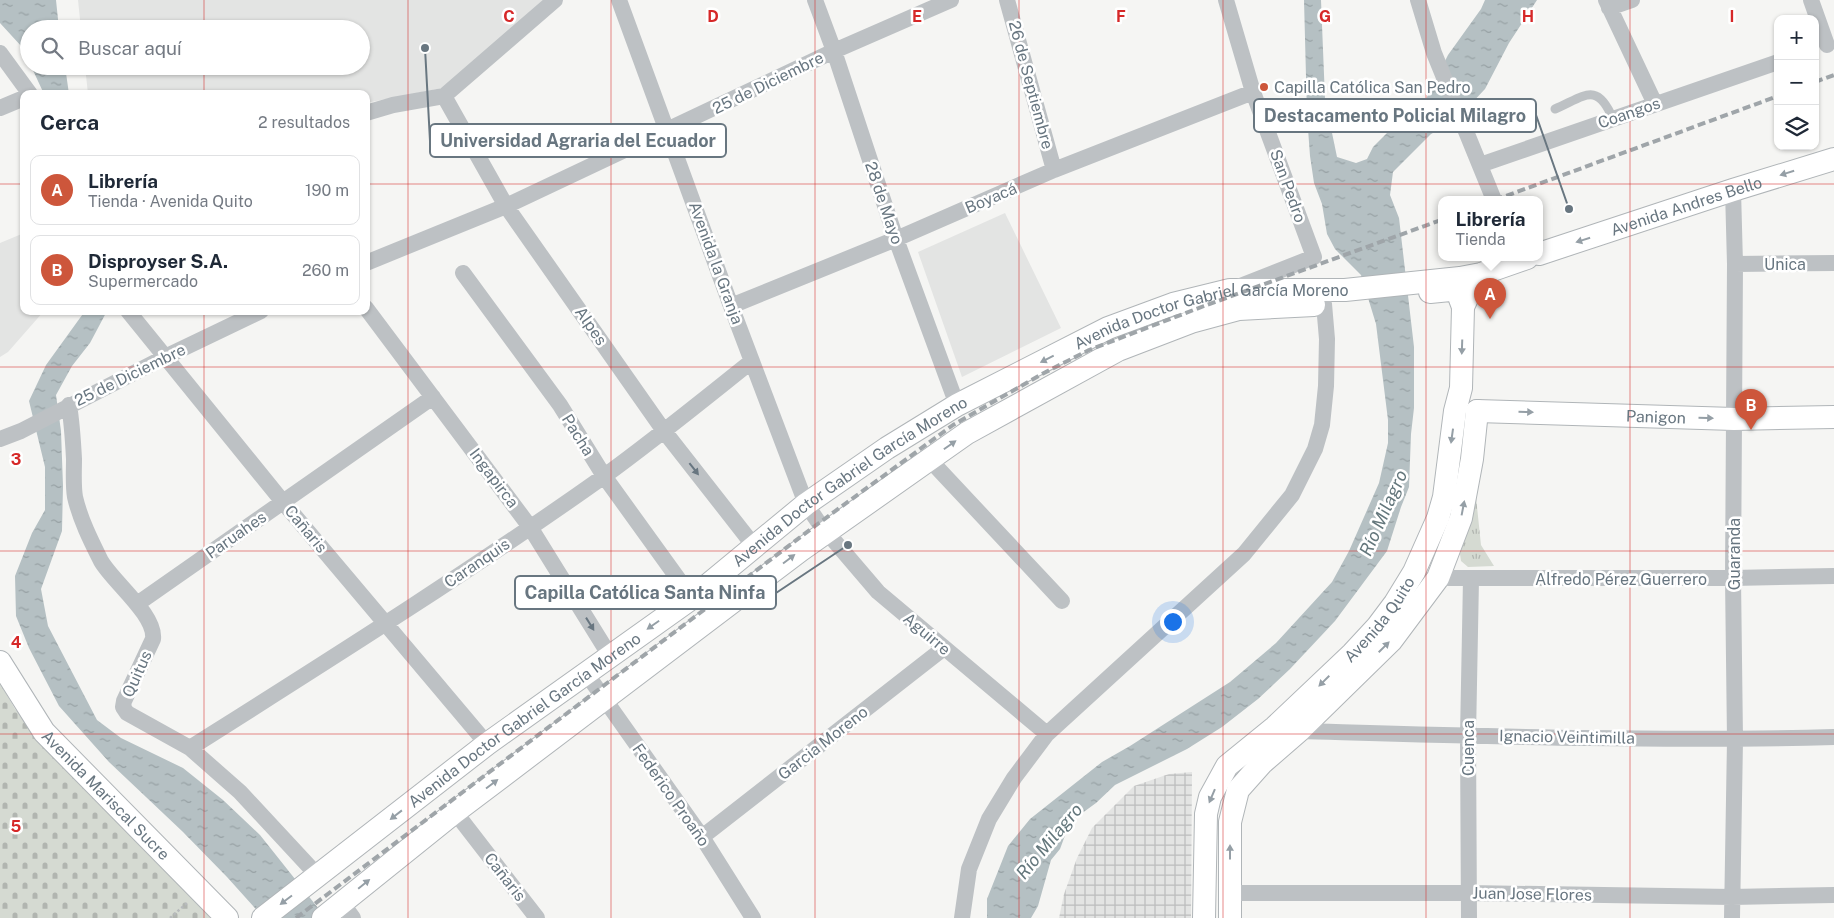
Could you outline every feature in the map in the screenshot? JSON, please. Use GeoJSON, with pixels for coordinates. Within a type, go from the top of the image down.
{"type":"FeatureCollection","features":[{"type":"Feature","properties":{"kind":"main road","name":"Avenida Andres Bello"},"geometry":{"type":"LineString","coordinates":[[1543,252],[1834,159]]}},
{"type":"Feature","properties":{"kind":"main road","name":"Avenida Andres Bello"},"geometry":{"type":"LineString","coordinates":[[1492,267],[1513,261]]}},
{"type":"Feature","properties":{"kind":"main road","name":"Avenida Doctor Gabriel García Moreno"},"geometry":{"type":"LineString","coordinates":[[263,918],[487,744],[692,598],[806,504],[887,448],[957,405],[1108,328],[1173,304],[1230,290],[1346,296],[1450,292],[1492,267]]}},
{"type":"Feature","properties":{"kind":"main road","name":"Avenida Quito"},"geometry":{"type":"LineString","coordinates":[[1204,918],[1206,814],[1210,797],[1228,766],[1316,690],[1377,627],[1395,603],[1414,572],[1438,518],[1444,497],[1455,411],[1461,388],[1450,292]]}},
{"type":"Feature","properties":{"kind":"main road","name":"Avenida Doctor Gabriel García Moreno"},"geometry":{"type":"LineString","coordinates":[[336,913],[455,812],[822,528],[929,460],[967,433],[1118,350],[1191,322],[1239,309],[1324,304],[1346,296]]}},
{"type":"Feature","properties":{"kind":"main road"},"geometry":{"type":"LineString","coordinates":[[1461,388],[1468,402],[1477,411]]}},
{"type":"Feature","properties":{"kind":"main road","name":"Panigon"},"geometry":{"type":"LineString","coordinates":[[1477,411],[1734,420],[1834,417]]}},
{"type":"Feature","properties":{"kind":"main road","name":"Avenida Quito"},"geometry":{"type":"LineString","coordinates":[[1230,918],[1230,822],[1238,790],[1262,763],[1299,731],[1391,641],[1438,578],[1461,518],[1472,459],[1477,411]]}},
{"type":"Feature","properties":{"kind":"main road","name":"Avenida Mariscal Sucre"},"geometry":{"type":"LineString","coordinates":[[0,662],[44,732],[227,918]]}},
{"type":"Feature","properties":{"kind":"street"},"geometry":{"type":"LineString","coordinates":[[370,111],[444,96],[555,0]]}},
{"type":"Feature","properties":{"kind":"street","name":"Avenida la Granja"},"geometry":{"type":"LineString","coordinates":[[619,0],[806,504],[822,528]]}},
{"type":"Feature","properties":{"kind":"street","name":"28 de Mayo"},"geometry":{"type":"LineString","coordinates":[[815,0],[834,51],[896,238],[957,405]]}},
{"type":"Feature","properties":{"kind":"street","name":"25 de Diciembre"},"geometry":{"type":"LineString","coordinates":[[370,261],[506,206],[834,51],[951,0]]}},
{"type":"Feature","properties":{"kind":"street","name":"26 de Septiembre"},"geometry":{"type":"LineString","coordinates":[[1007,0],[1054,170]]}},
{"type":"Feature","properties":{"kind":"street","name":"San Pedro"},"geometry":{"type":"LineString","coordinates":[[1226,0],[1252,92],[1314,257],[1230,290]]}},
{"type":"Feature","properties":{"kind":"street"},"geometry":{"type":"LineString","coordinates":[[1418,0],[1434,52],[1492,196]]}},
{"type":"Feature","properties":{"kind":"street"},"geometry":{"type":"LineString","coordinates":[[1632,0],[1608,4],[1655,104]]}},
{"type":"Feature","properties":{"kind":"street"},"geometry":{"type":"LineString","coordinates":[[1811,0],[1825,46]]}},
{"type":"Feature","properties":{"kind":"street"},"geometry":{"type":"LineString","coordinates":[[0,53],[27,90]]}},
{"type":"Feature","properties":{"kind":"street","name":"Coangos"},"geometry":{"type":"LineString","coordinates":[[1480,165],[1774,63]]}},
{"type":"Feature","properties":{"kind":"street","name":"Boyacá"},"geometry":{"type":"LineString","coordinates":[[731,306],[1054,170],[1252,92]]}},
{"type":"Feature","properties":{"kind":"street","name":"Alpes"},"geometry":{"type":"LineString","coordinates":[[444,96],[506,206],[664,431],[754,546]]}},
{"type":"Feature","properties":{"kind":"street"},"geometry":{"type":"LineString","coordinates":[[0,108],[20,100]]}},
{"type":"Feature","properties":{"kind":"street","name":"Guaranda"},"geometry":{"type":"LineString","coordinates":[[1732,918],[1735,740],[1733,578],[1735,264],[1733,190]]}},
{"type":"Feature","properties":{"kind":"street","name":"Unica"},"geometry":{"type":"LineString","coordinates":[[1735,264],[1834,264]]}},
{"type":"Feature","properties":{"kind":"street","name":"Pacha"},"geometry":{"type":"LineString","coordinates":[[463,274],[560,405],[604,476],[692,598]]}},
{"type":"Feature","properties":{"kind":"street"},"geometry":{"type":"LineString","coordinates":[[962,918],[969,869],[988,819],[1014,778],[1047,734],[1244,554],[1292,495],[1315,448],[1322,425],[1327,348],[1324,304]]}},
{"type":"Feature","properties":{"kind":"street","name":"Ingapirca"},"geometry":{"type":"LineString","coordinates":[[370,313],[530,527],[610,656]]}},
{"type":"Feature","properties":{"kind":"street","name":"Cañaris"},"geometry":{"type":"LineString","coordinates":[[131,315],[283,502],[487,744]]}},
{"type":"Feature","properties":{"kind":"street","name":"25 de Diciembre"},"geometry":{"type":"LineString","coordinates":[[0,439],[253,315]]}},
{"type":"Feature","properties":{"kind":"street","name":"Caranquis"},"geometry":{"type":"LineString","coordinates":[[190,748],[386,624],[530,527],[604,476],[752,361]]}},
{"type":"Feature","properties":{"kind":"street","name":"Paruahes"},"geometry":{"type":"LineString","coordinates":[[137,604],[433,397]]}},
{"type":"Feature","properties":{"kind":"street","name":"Quitus"},"geometry":{"type":"LineString","coordinates":[[67,406],[73,431],[75,495],[80,515],[102,563],[137,604],[152,625],[154,632],[153,639],[124,701],[123,708],[127,713],[190,748],[240,792],[313,879]]}},
{"type":"Feature","properties":{"kind":"street"},"geometry":{"type":"LineString","coordinates":[[929,460],[1062,601]]}},
{"type":"Feature","properties":{"kind":"street","name":"Aguirre"},"geometry":{"type":"LineString","coordinates":[[822,528],[878,592],[1047,734]]}},
{"type":"Feature","properties":{"kind":"street","name":"Alfredo Pérez Guerrero"},"geometry":{"type":"LineString","coordinates":[[1438,578],[1834,576]]}},
{"type":"Feature","properties":{"kind":"street","name":"Cuenca"},"geometry":{"type":"LineString","coordinates":[[1469,918],[1468,736],[1472,579]]}},
{"type":"Feature","properties":{"kind":"street","name":"Garcia Moreno"},"geometry":{"type":"LineString","coordinates":[[702,837],[944,648]]}},
{"type":"Feature","properties":{"kind":"street","name":"Federico Proaño"},"geometry":{"type":"LineString","coordinates":[[586,673],[702,837],[754,918]]}},
{"type":"Feature","properties":{"kind":"street","name":"Ignacio Veintimilla"},"geometry":{"type":"LineString","coordinates":[[1299,731],[1468,736],[1735,740],[1834,737]]}},
{"type":"Feature","properties":{"kind":"street","name":"Cañaris"},"geometry":{"type":"LineString","coordinates":[[455,812],[537,918]]}},
{"type":"Feature","properties":{"kind":"street","name":"Juan Jose Flores"},"geometry":{"type":"LineString","coordinates":[[1230,893],[1468,893],[1732,897],[1834,895]]}},
{"type":"Feature","properties":{"kind":"lane"},"geometry":{"type":"LineString","coordinates":[[1555,109],[1589,94],[1596,95],[1607,104],[1613,119]]}},
{"type":"Feature","properties":{"kind":"shaded area"},"geometry":{"type":"Polygon","coordinates":[[[78,0],[545,0],[442,88],[370,102],[370,90],[88,90],[86,75],[370,75],[370,20],[80,20],[78,0]]]}},
{"type":"Feature","properties":{"kind":"shaded area"},"geometry":{"type":"Polygon","coordinates":[[[1005,213],[1061,328],[962,377],[918,252],[1005,213]]]}},
{"type":"Feature","properties":{"kind":"shaded area"},"geometry":{"type":"Polygon","coordinates":[[[20,235],[20,315],[40,315],[8,352],[0,357],[0,243],[20,235]]]}},
{"type":"Feature","properties":{"kind":"shaded area"},"geometry":{"type":"Polygon","coordinates":[[[1192,772],[1191,918],[1059,918],[1064,894],[1077,858],[1092,828],[1134,786],[1169,774],[1192,772]]]}},
{"type":"Feature","properties":{"kind":"green space"},"geometry":{"type":"Polygon","coordinates":[[[1476,497],[1481,545],[1494,566],[1468,567],[1461,561],[1460,554],[1476,497]]]}},
{"type":"Feature","properties":{"kind":"green space"},"geometry":{"type":"Polygon","coordinates":[[[0,683],[15,709],[211,918],[0,918],[0,683]]]}},
{"type":"Feature","properties":{"kind":"water"},"geometry":{"type":"Polygon","coordinates":[[[0,0],[56,0],[58,20],[20,20],[20,45],[0,23],[0,0]]]}},
{"type":"Feature","properties":{"kind":"water","name":"Río Milagro"},"geometry":{"type":"Polygon","coordinates":[[[1304,0],[1321,0],[1325,99],[1337,157],[1356,163],[1367,159],[1373,147],[1391,129],[1424,103],[1448,55],[1481,9],[1485,0],[1537,0],[1509,43],[1485,89],[1454,122],[1431,134],[1393,172],[1390,195],[1399,218],[1414,347],[1414,408],[1409,487],[1387,551],[1335,621],[1290,669],[1258,699],[1222,727],[1187,749],[1115,785],[1096,803],[1070,822],[1060,849],[1051,860],[1038,906],[1031,918],[987,918],[987,899],[1008,846],[1030,819],[1102,762],[1230,682],[1276,643],[1332,582],[1349,551],[1379,483],[1388,443],[1388,420],[1376,324],[1361,275],[1335,249],[1327,234],[1322,204],[1314,183],[1307,115],[1304,0]]]}},
{"type":"Feature","properties":{"kind":"water"},"geometry":{"type":"Polygon","coordinates":[[[35,75],[66,75],[68,90],[42,90],[35,75]]]}},
{"type":"Feature","properties":{"kind":"water"},"geometry":{"type":"Polygon","coordinates":[[[82,315],[105,315],[90,343],[72,366],[56,395],[61,431],[62,531],[41,589],[48,626],[97,720],[121,738],[183,768],[223,800],[260,835],[326,918],[264,918],[183,832],[109,762],[59,706],[29,648],[16,616],[15,576],[32,533],[45,510],[45,467],[29,401],[46,365],[82,315]]]}},
{"type":"Feature","properties":{"kind":"railway"},"geometry":{"type":"LineString","coordinates":[[1819,81],[1834,75]]}},
{"type":"Feature","properties":{"kind":"railway"},"geometry":{"type":"LineString","coordinates":[[1506,196],[1774,97]]}},
{"type":"Feature","properties":{"kind":"railway"},"geometry":{"type":"LineString","coordinates":[[296,918],[819,523],[953,425],[1042,374],[1089,350],[1438,221]]}},
{"type":"Feature","properties":{"kind":"place","name":"Universidad Agraria del Ecuador"},"geometry":{"type":"Point","coordinates":[425,48]}},
{"type":"Feature","properties":{"kind":"place","name":"Capilla Católica San Pedro"},"geometry":{"type":"Point","coordinates":[1264,87]}},
{"type":"Feature","properties":{"kind":"place","name":"Destacamento Policial Milagro"},"geometry":{"type":"Point","coordinates":[1569,209]}},
{"type":"Feature","properties":{"kind":"place","name":"Librería"},"geometry":{"type":"Point","coordinates":[1490,319]}},
{"type":"Feature","properties":{"kind":"place","name":"Disproyser S.A."},"geometry":{"type":"Point","coordinates":[1751,430]}},
{"type":"Feature","properties":{"kind":"place","name":"Capilla Católica Santa Ninfa"},"geometry":{"type":"Point","coordinates":[848,545]}}]}
